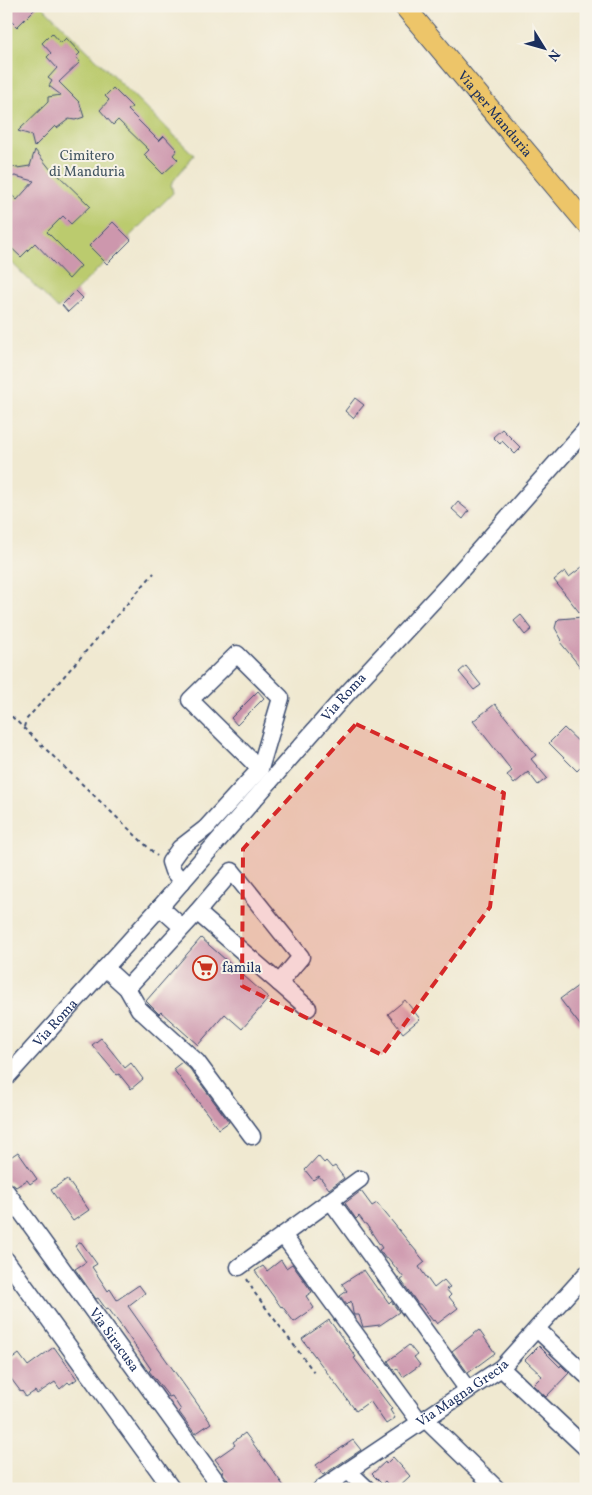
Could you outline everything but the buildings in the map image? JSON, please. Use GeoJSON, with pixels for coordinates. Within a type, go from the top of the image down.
{"type":"FeatureCollection","features":[{"type":"Feature","properties":{"kind":"main road","name":"Via per Manduria"},"geometry":{"type":"LineString","coordinates":[[404,6],[586,223]]}},
{"type":"Feature","properties":{"kind":"street","name":"Via Roma"},"geometry":{"type":"LineString","coordinates":[[6,1078],[160,907],[341,700],[447,586],[585,429]]}},
{"type":"Feature","properties":{"kind":"street"},"geometry":{"type":"LineString","coordinates":[[182,882],[173,871],[170,862],[180,848],[206,828],[260,769],[280,698],[237,654],[190,700],[260,769]]}},
{"type":"Feature","properties":{"kind":"street"},"geometry":{"type":"LineString","coordinates":[[126,988],[232,872],[300,958],[279,983]]}},
{"type":"Feature","properties":{"kind":"street"},"geometry":{"type":"LineString","coordinates":[[160,907],[182,927]]}},
{"type":"Feature","properties":{"kind":"street"},"geometry":{"type":"LineString","coordinates":[[197,912],[308,1008]]}},
{"type":"Feature","properties":{"kind":"street"},"geometry":{"type":"LineString","coordinates":[[105,968],[126,988],[140,1008],[197,1062],[252,1136]]}},
{"type":"Feature","properties":{"kind":"street"},"geometry":{"type":"LineString","coordinates":[[239,1266],[360,1179]]}},
{"type":"Feature","properties":{"kind":"street","name":"Via Siracusa"},"geometry":{"type":"LineString","coordinates":[[6,1191],[222,1489]]}},
{"type":"Feature","properties":{"kind":"street"},"geometry":{"type":"LineString","coordinates":[[331,1201],[468,1390]]}},
{"type":"Feature","properties":{"kind":"street"},"geometry":{"type":"LineString","coordinates":[[283,1235],[422,1421],[498,1489]]}},
{"type":"Feature","properties":{"kind":"street"},"geometry":{"type":"LineString","coordinates":[[6,1260],[172,1489]]}},
{"type":"Feature","properties":{"kind":"street","name":"Via Magna Grecia"},"geometry":{"type":"LineString","coordinates":[[321,1489],[501,1368],[586,1274]]}},
{"type":"Feature","properties":{"kind":"street"},"geometry":{"type":"LineString","coordinates":[[537,1329],[586,1375]]}},
{"type":"Feature","properties":{"kind":"street"},"geometry":{"type":"LineString","coordinates":[[501,1368],[586,1448]]}},
{"type":"Feature","properties":{"kind":"street"},"geometry":{"type":"LineString","coordinates":[[348,1471],[368,1489]]}},
{"type":"Feature","properties":{"kind":"path"},"geometry":{"type":"LineString","coordinates":[[24,727],[26,720],[154,573]]}},
{"type":"Feature","properties":{"kind":"path"},"geometry":{"type":"LineString","coordinates":[[6,711],[156,855],[170,862]]}},
{"type":"Feature","properties":{"kind":"path"},"geometry":{"type":"LineString","coordinates":[[239,1266],[254,1292],[314,1372]]}},
{"type":"Feature","properties":{"kind":"highlighted area"},"geometry":{"type":"Polygon","coordinates":[[[356,724],[504,793],[490,907],[382,1055],[242,986],[243,849],[356,724]]]}},
{"type":"Feature","properties":{"kind":"green space","name":"Cimitero di Manduria"},"geometry":{"type":"Polygon","coordinates":[[[6,6],[42,6],[194,155],[171,184],[173,193],[129,237],[131,240],[107,264],[105,262],[58,309],[6,257],[6,6]]]}},
{"type":"Feature","properties":{"kind":"place","name":"famila"},"geometry":{"type":"Point","coordinates":[205,968]}}]}
